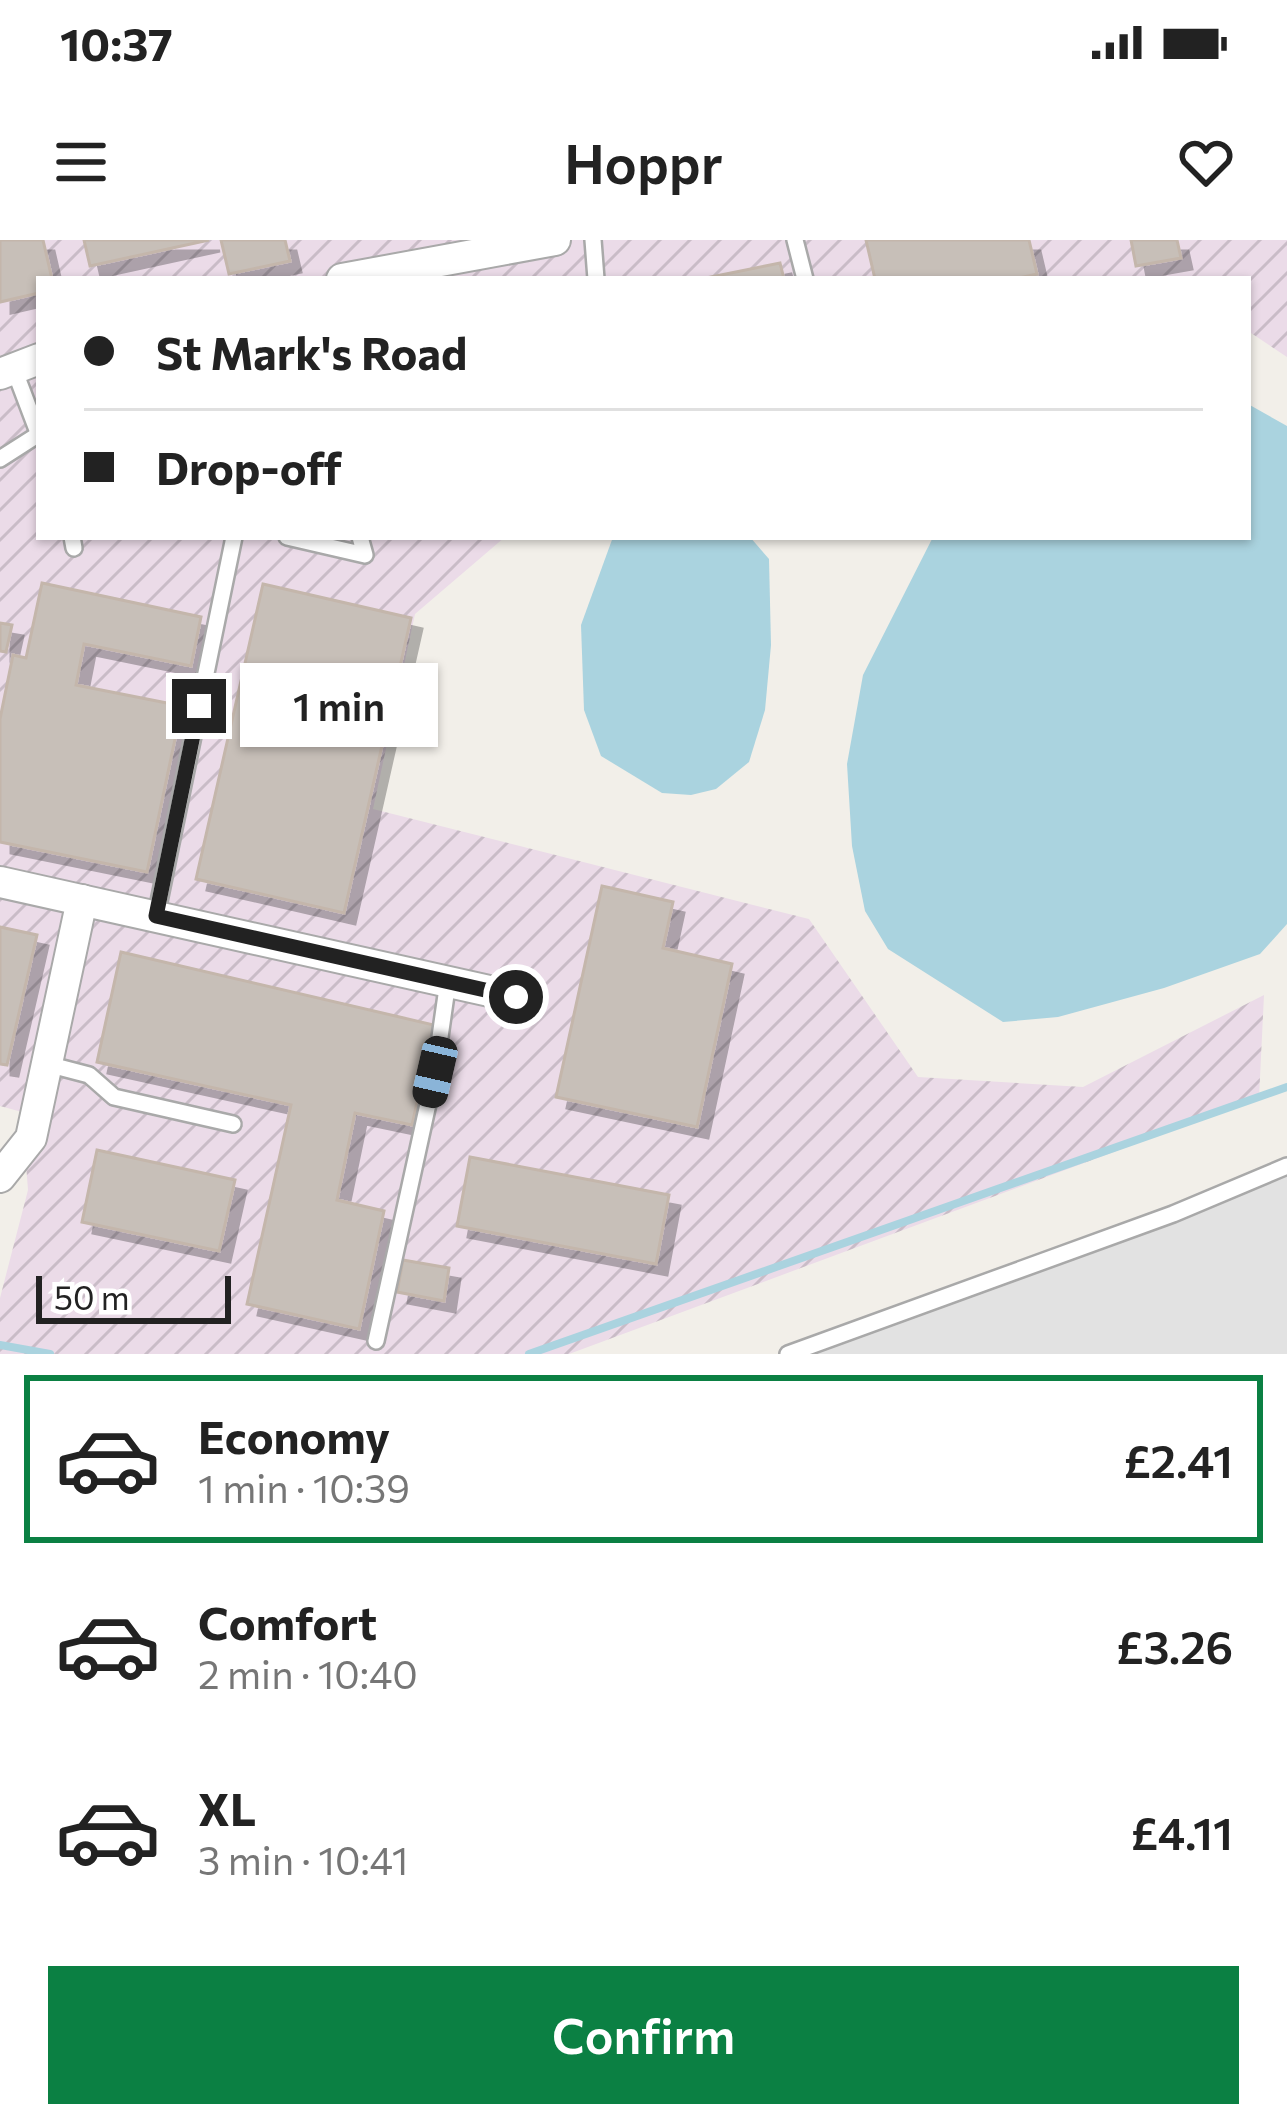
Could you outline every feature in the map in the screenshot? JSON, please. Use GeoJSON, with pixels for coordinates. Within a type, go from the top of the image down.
{"type":"FeatureCollection","features":[{"type":"Feature","properties":{"kind":"street"},"geometry":{"type":"LineString","coordinates":[[358,276],[555,240]]}},
{"type":"Feature","properties":{"kind":"street"},"geometry":{"type":"LineString","coordinates":[[0,882],[516,997]]}},
{"type":"Feature","properties":{"kind":"street"},"geometry":{"type":"LineString","coordinates":[[0,1177],[31,1138],[82,900]]}},
{"type":"Feature","properties":{"kind":"lane"},"geometry":{"type":"LineString","coordinates":[[593,240],[596,276]]}},
{"type":"Feature","properties":{"kind":"lane"},"geometry":{"type":"LineString","coordinates":[[795,240],[804,276]]}},
{"type":"Feature","properties":{"kind":"lane"},"geometry":{"type":"LineString","coordinates":[[18,368],[36,425]]}},
{"type":"Feature","properties":{"kind":"lane"},"geometry":{"type":"LineString","coordinates":[[0,459],[36,436]]}},
{"type":"Feature","properties":{"kind":"lane"},"geometry":{"type":"LineString","coordinates":[[156,916],[233,540]]}},
{"type":"Feature","properties":{"kind":"lane"},"geometry":{"type":"LineString","coordinates":[[300,540],[364,555],[361,540]]}},
{"type":"Feature","properties":{"kind":"lane"},"geometry":{"type":"LineString","coordinates":[[376,1341],[435,1072],[448,981]]}},
{"type":"Feature","properties":{"kind":"lane"},"geometry":{"type":"LineString","coordinates":[[47,1064],[89,1075],[115,1097],[233,1124]]}},
{"type":"Feature","properties":{"kind":"lane"},"geometry":{"type":"LineString","coordinates":[[788,1354],[1173,1214],[1287,1166]]}},
{"type":"Feature","properties":{"kind":"shaded area"},"geometry":{"type":"Polygon","coordinates":[[[0,240],[1287,240],[1287,357],[1251,333],[1251,276],[36,276],[36,540],[501,540],[415,614],[373,809],[809,919],[918,1077],[1083,1087],[1264,995],[1259,1098],[569,1354],[0,1354],[0,1298],[28,1190],[22,1112],[0,1106],[0,240]]]}},
{"type":"Feature","properties":{"kind":"shaded area"},"geometry":{"type":"Polygon","coordinates":[[[1287,1172],[1287,1354],[810,1354],[1287,1172]]]}},
{"type":"Feature","properties":{"kind":"water"},"geometry":{"type":"Polygon","coordinates":[[[1251,406],[1287,426],[1287,924],[1260,954],[1164,988],[1058,1017],[1003,1022],[888,949],[865,911],[852,846],[847,764],[863,675],[931,540],[1251,540],[1251,406]]]}},
{"type":"Feature","properties":{"kind":"water"},"geometry":{"type":"Polygon","coordinates":[[[612,540],[753,540],[769,559],[771,645],[765,710],[749,762],[716,789],[691,795],[662,793],[601,756],[584,710],[581,625],[612,540]]]}},
{"type":"Feature","properties":{"kind":"building"},"geometry":{"type":"Polygon","coordinates":[[[0,240],[43,240],[51,276],[36,276],[36,294],[0,302],[0,240]]]}},
{"type":"Feature","properties":{"kind":"building"},"geometry":{"type":"Polygon","coordinates":[[[84,240],[209,240],[90,266],[84,240]]]}},
{"type":"Feature","properties":{"kind":"building"},"geometry":{"type":"Polygon","coordinates":[[[221,240],[285,240],[290,261],[229,274],[221,240]]]}},
{"type":"Feature","properties":{"kind":"building"},"geometry":{"type":"Polygon","coordinates":[[[866,240],[1029,240],[1037,274],[1028,276],[874,276],[866,240]]]}},
{"type":"Feature","properties":{"kind":"building"},"geometry":{"type":"Polygon","coordinates":[[[1131,240],[1177,240],[1181,258],[1136,266],[1131,240]]]}},
{"type":"Feature","properties":{"kind":"building"},"geometry":{"type":"Polygon","coordinates":[[[780,263],[783,276],[716,276],[780,263]]]}},
{"type":"Feature","properties":{"kind":"building"},"geometry":{"type":"Polygon","coordinates":[[[42,583],[201,617],[191,666],[84,644],[76,685],[182,706],[147,872],[0,842],[0,719],[13,655],[26,658],[42,583]]]}},
{"type":"Feature","properties":{"kind":"building"},"geometry":{"type":"Polygon","coordinates":[[[263,584],[411,618],[344,913],[196,879],[263,584]]]}},
{"type":"Feature","properties":{"kind":"building"},"geometry":{"type":"Polygon","coordinates":[[[0,623],[12,625],[6,652],[0,651],[0,623]]]}},
{"type":"Feature","properties":{"kind":"building"},"geometry":{"type":"Polygon","coordinates":[[[602,886],[673,902],[663,948],[732,964],[697,1127],[556,1097],[602,886]]]}},
{"type":"Feature","properties":{"kind":"building"},"geometry":{"type":"Polygon","coordinates":[[[0,927],[37,935],[7,1065],[0,1064],[0,927]]]}},
{"type":"Feature","properties":{"kind":"building"},"geometry":{"type":"Polygon","coordinates":[[[121,952],[434,1025],[412,1125],[355,1113],[337,1200],[384,1211],[359,1329],[247,1304],[291,1105],[97,1062],[121,952]]]}},
{"type":"Feature","properties":{"kind":"building"},"geometry":{"type":"Polygon","coordinates":[[[97,1150],[235,1180],[219,1251],[82,1222],[97,1150]]]}},
{"type":"Feature","properties":{"kind":"building"},"geometry":{"type":"Polygon","coordinates":[[[470,1157],[669,1195],[656,1264],[457,1226],[470,1157]]]}},
{"type":"Feature","properties":{"kind":"building"},"geometry":{"type":"Polygon","coordinates":[[[403,1260],[449,1268],[444,1301],[397,1292],[403,1260]]]}},
{"type":"Feature","properties":{"kind":"waterway"},"geometry":{"type":"LineString","coordinates":[[529,1354],[1287,1087]]}},
{"type":"Feature","properties":{"kind":"waterway"},"geometry":{"type":"LineString","coordinates":[[0,1345],[50,1354]]}},
{"type":"Feature","properties":{"kind":"route"},"geometry":{"type":"LineString","coordinates":[[199,706],[156,916],[516,997]]}}]}
